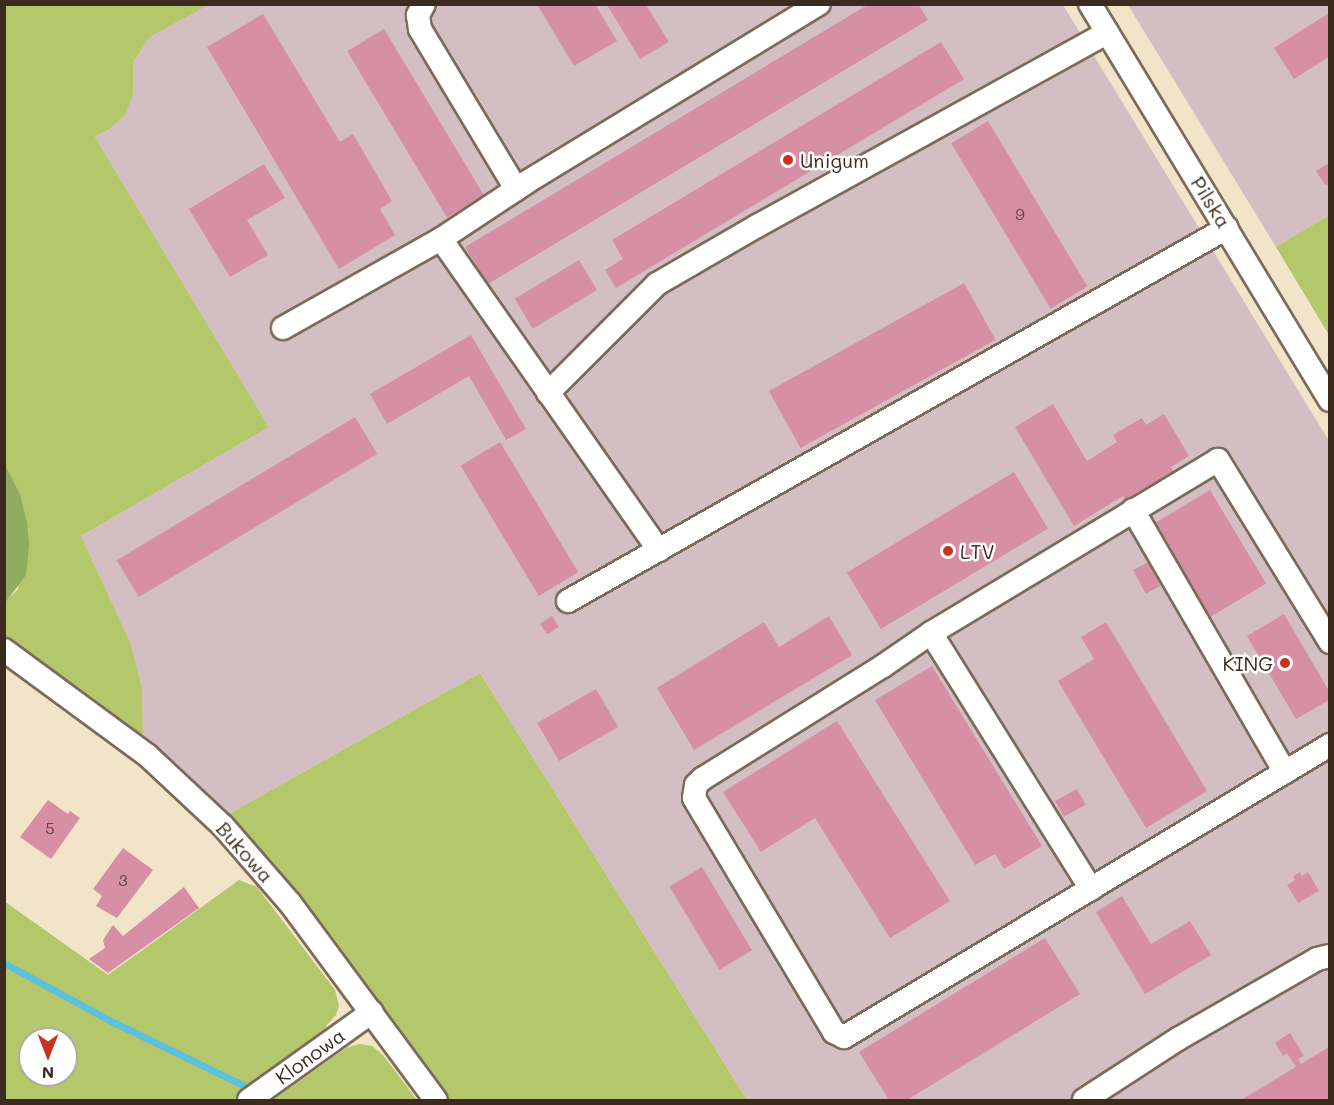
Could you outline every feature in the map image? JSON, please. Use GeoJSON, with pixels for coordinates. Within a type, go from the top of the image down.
{"type":"FeatureCollection","features":[{"type":"Feature","properties":{"kind":"street"},"geometry":{"type":"LineString","coordinates":[[424,4],[418,15],[420,29],[516,189]]}},
{"type":"Feature","properties":{"kind":"street"},"geometry":{"type":"LineString","coordinates":[[284,328],[441,239],[516,189],[819,4]]}},
{"type":"Feature","properties":{"kind":"street","name":"Pilska"},"geometry":{"type":"LineString","coordinates":[[1090,4],[1329,400]]}},
{"type":"Feature","properties":{"kind":"street"},"geometry":{"type":"LineString","coordinates":[[548,393],[657,284],[757,226],[1107,33]]}},
{"type":"Feature","properties":{"kind":"street"},"geometry":{"type":"LineString","coordinates":[[568,601],[1227,228]]}},
{"type":"Feature","properties":{"kind":"street"},"geometry":{"type":"LineString","coordinates":[[441,239],[659,550]]}},
{"type":"Feature","properties":{"kind":"street"},"geometry":{"type":"LineString","coordinates":[[1329,642],[1218,460],[931,633],[883,666],[702,780],[694,791],[697,806],[834,1032],[840,1037],[848,1035],[1329,745]]}},
{"type":"Feature","properties":{"kind":"street"},"geometry":{"type":"LineString","coordinates":[[1133,510],[1285,772]]}},
{"type":"Feature","properties":{"kind":"street"},"geometry":{"type":"LineString","coordinates":[[931,633],[1091,889]]}},
{"type":"Feature","properties":{"kind":"street","name":"Bukowa"},"geometry":{"type":"LineString","coordinates":[[4,650],[147,755],[223,826],[290,903],[436,1101]]}},
{"type":"Feature","properties":{"kind":"street"},"geometry":{"type":"LineString","coordinates":[[1084,1101],[1178,1039],[1317,959],[1329,956]]}},
{"type":"Feature","properties":{"kind":"street","name":"Klonowa"},"geometry":{"type":"LineString","coordinates":[[249,1101],[372,1012]]}},
{"type":"Feature","properties":{"kind":"shaded area"},"geometry":{"type":"Polygon","coordinates":[[[207,5],[1063,5],[1329,441],[1329,1100],[747,1100],[480,673],[227,815],[143,739],[142,687],[131,644],[81,536],[269,427],[95,137],[108,130],[133,94],[133,62],[150,37],[207,5]]]}},
{"type":"Feature","properties":{"kind":"shaded area"},"geometry":{"type":"Polygon","coordinates":[[[1128,5],[1329,5],[1329,215],[1276,247],[1128,5]]]}},
{"type":"Feature","properties":{"kind":"green space"},"geometry":{"type":"Polygon","coordinates":[[[5,5],[208,5],[150,37],[133,62],[133,94],[125,115],[108,130],[95,137],[269,427],[81,536],[131,644],[142,687],[143,739],[5,638],[4,603],[18,589],[20,494],[4,465],[5,5]]]}},
{"type":"Feature","properties":{"kind":"green space"},"geometry":{"type":"Polygon","coordinates":[[[1329,215],[1329,335],[1276,247],[1329,215]]]}},
{"type":"Feature","properties":{"kind":"green space"},"geometry":{"type":"Polygon","coordinates":[[[5,465],[20,494],[27,522],[29,546],[26,575],[5,603],[5,465]]]}},
{"type":"Feature","properties":{"kind":"green space"},"geometry":{"type":"Polygon","coordinates":[[[480,673],[747,1100],[449,1100],[299,897],[227,815],[480,673]]]}},
{"type":"Feature","properties":{"kind":"green space"},"geometry":{"type":"Polygon","coordinates":[[[239,880],[257,887],[335,990],[339,1006],[336,1015],[326,1026],[330,1032],[234,1100],[5,1100],[4,901],[108,975],[239,880]]]}},
{"type":"Feature","properties":{"kind":"green space"},"geometry":{"type":"Polygon","coordinates":[[[359,1044],[372,1046],[383,1055],[417,1100],[273,1100],[346,1048],[359,1044]]]}},
{"type":"Feature","properties":{"kind":"building"},"geometry":{"type":"Polygon","coordinates":[[[537,4],[595,4],[617,41],[574,66],[537,4]]]}},
{"type":"Feature","properties":{"kind":"building"},"geometry":{"type":"Polygon","coordinates":[[[869,4],[918,4],[928,20],[488,284],[465,247],[869,4]]]}},
{"type":"Feature","properties":{"kind":"building"},"geometry":{"type":"Polygon","coordinates":[[[607,5],[646,5],[669,42],[640,59],[607,5]]]}},
{"type":"Feature","properties":{"kind":"building"},"geometry":{"type":"Polygon","coordinates":[[[1329,13],[1329,57],[1294,79],[1274,48],[1329,13]]]}},
{"type":"Feature","properties":{"kind":"building"},"geometry":{"type":"Polygon","coordinates":[[[263,14],[340,142],[353,134],[392,201],[380,209],[395,235],[339,269],[207,47],[263,14]]]}},
{"type":"Feature","properties":{"kind":"building"},"geometry":{"type":"Polygon","coordinates":[[[384,29],[484,195],[447,217],[347,51],[384,29]]]}},
{"type":"Feature","properties":{"kind":"building","name":"Unigum"},"geometry":{"type":"Polygon","coordinates":[[[941,42],[964,79],[616,288],[605,270],[623,259],[612,240],[941,42]]]}},
{"type":"Feature","properties":{"kind":"building"},"geometry":{"type":"Polygon","coordinates":[[[988,121],[1087,286],[1051,309],[951,143],[988,121]]]}},
{"type":"Feature","properties":{"kind":"building"},"geometry":{"type":"Polygon","coordinates":[[[1329,163],[1329,184],[1326,186],[1316,171],[1329,163]]]}},
{"type":"Feature","properties":{"kind":"building"},"geometry":{"type":"Polygon","coordinates":[[[264,164],[285,198],[247,220],[268,255],[230,277],[189,209],[264,164]]]}},
{"type":"Feature","properties":{"kind":"building"},"geometry":{"type":"Polygon","coordinates":[[[579,260],[597,290],[533,329],[515,299],[579,260]]]}},
{"type":"Feature","properties":{"kind":"building"},"geometry":{"type":"Polygon","coordinates":[[[964,283],[996,340],[800,448],[769,391],[964,283]]]}},
{"type":"Feature","properties":{"kind":"building"},"geometry":{"type":"Polygon","coordinates":[[[471,335],[526,429],[506,440],[469,376],[387,424],[370,394],[471,335]]]}},
{"type":"Feature","properties":{"kind":"building"},"geometry":{"type":"Polygon","coordinates":[[[1053,404],[1087,461],[1117,442],[1113,435],[1142,418],[1146,425],[1164,414],[1189,456],[1171,467],[1175,474],[1127,503],[1123,496],[1074,526],[1015,427],[1053,404]]]}},
{"type":"Feature","properties":{"kind":"building"},"geometry":{"type":"Polygon","coordinates":[[[355,417],[377,454],[139,597],[117,560],[355,417]]]}},
{"type":"Feature","properties":{"kind":"building"},"geometry":{"type":"Polygon","coordinates":[[[500,442],[578,572],[539,596],[461,466],[500,442]]]}},
{"type":"Feature","properties":{"kind":"building","name":"LTV"},"geometry":{"type":"Polygon","coordinates":[[[1014,472],[1048,529],[881,629],[847,572],[1014,472]]]}},
{"type":"Feature","properties":{"kind":"building"},"geometry":{"type":"Polygon","coordinates":[[[1210,490],[1266,583],[1210,617],[1153,524],[1210,490]]]}},
{"type":"Feature","properties":{"kind":"building"},"geometry":{"type":"Polygon","coordinates":[[[1148,562],[1161,586],[1146,594],[1133,570],[1148,562]]]}},
{"type":"Feature","properties":{"kind":"building"},"geometry":{"type":"Polygon","coordinates":[[[1284,614],[1329,691],[1329,700],[1296,719],[1247,636],[1284,614]]]}},
{"type":"Feature","properties":{"kind":"building"},"geometry":{"type":"Polygon","coordinates":[[[552,616],[559,627],[547,634],[540,623],[552,616]]]}},
{"type":"Feature","properties":{"kind":"building"},"geometry":{"type":"Polygon","coordinates":[[[829,616],[852,655],[694,750],[657,688],[764,622],[779,647],[829,616]]]}},
{"type":"Feature","properties":{"kind":"building"},"geometry":{"type":"Polygon","coordinates":[[[1106,622],[1207,791],[1146,828],[1058,681],[1094,659],[1081,637],[1106,622]]]}},
{"type":"Feature","properties":{"kind":"building"},"geometry":{"type":"Polygon","coordinates":[[[932,666],[1042,846],[1004,869],[995,854],[975,865],[875,700],[932,666]]]}},
{"type":"Feature","properties":{"kind":"building"},"geometry":{"type":"Polygon","coordinates":[[[596,689],[618,727],[559,761],[537,723],[596,689]]]}},
{"type":"Feature","properties":{"kind":"building"},"geometry":{"type":"Polygon","coordinates":[[[837,721],[950,901],[890,938],[815,818],[761,852],[723,792],[837,721]]]}},
{"type":"Feature","properties":{"kind":"building"},"geometry":{"type":"Polygon","coordinates":[[[1077,789],[1086,805],[1064,817],[1055,801],[1077,789]]]}},
{"type":"Feature","properties":{"kind":"building"},"geometry":{"type":"Polygon","coordinates":[[[48,800],[68,814],[70,811],[80,818],[51,859],[20,837],[48,800]]]}},
{"type":"Feature","properties":{"kind":"building"},"geometry":{"type":"Polygon","coordinates":[[[123,848],[153,870],[117,918],[96,906],[102,896],[93,889],[123,848]]]}},
{"type":"Feature","properties":{"kind":"building"},"geometry":{"type":"Polygon","coordinates":[[[702,867],[752,950],[719,970],[669,887],[702,867]]]}},
{"type":"Feature","properties":{"kind":"building"},"geometry":{"type":"Polygon","coordinates":[[[1300,872],[1302,876],[1308,872],[1319,891],[1298,903],[1287,885],[1295,880],[1293,876],[1300,872]]]}},
{"type":"Feature","properties":{"kind":"building"},"geometry":{"type":"Polygon","coordinates":[[[184,887],[199,908],[108,973],[89,959],[105,948],[103,940],[113,925],[123,936],[184,887]]]}},
{"type":"Feature","properties":{"kind":"building"},"geometry":{"type":"Polygon","coordinates":[[[1122,896],[1151,944],[1190,921],[1211,955],[1145,994],[1096,912],[1122,896]]]}},
{"type":"Feature","properties":{"kind":"building"},"geometry":{"type":"Polygon","coordinates":[[[1045,938],[1080,994],[907,1100],[889,1100],[859,1052],[1045,938]]]}},
{"type":"Feature","properties":{"kind":"building"},"geometry":{"type":"Polygon","coordinates":[[[1290,1033],[1304,1056],[1298,1059],[1301,1064],[1329,1047],[1329,1100],[1241,1100],[1296,1067],[1287,1053],[1283,1056],[1275,1043],[1290,1033]]]}},
{"type":"Feature","properties":{"kind":"waterway"},"geometry":{"type":"LineString","coordinates":[[4,963],[111,1021],[245,1086]]}},
{"type":"Feature","properties":{"kind":"place","name":"Unigum"},"geometry":{"type":"Point","coordinates":[788,160]}},
{"type":"Feature","properties":{"kind":"place","name":"LTV"},"geometry":{"type":"Point","coordinates":[948,551]}},
{"type":"Feature","properties":{"kind":"place","name":"KING"},"geometry":{"type":"Point","coordinates":[1285,663]}}]}
